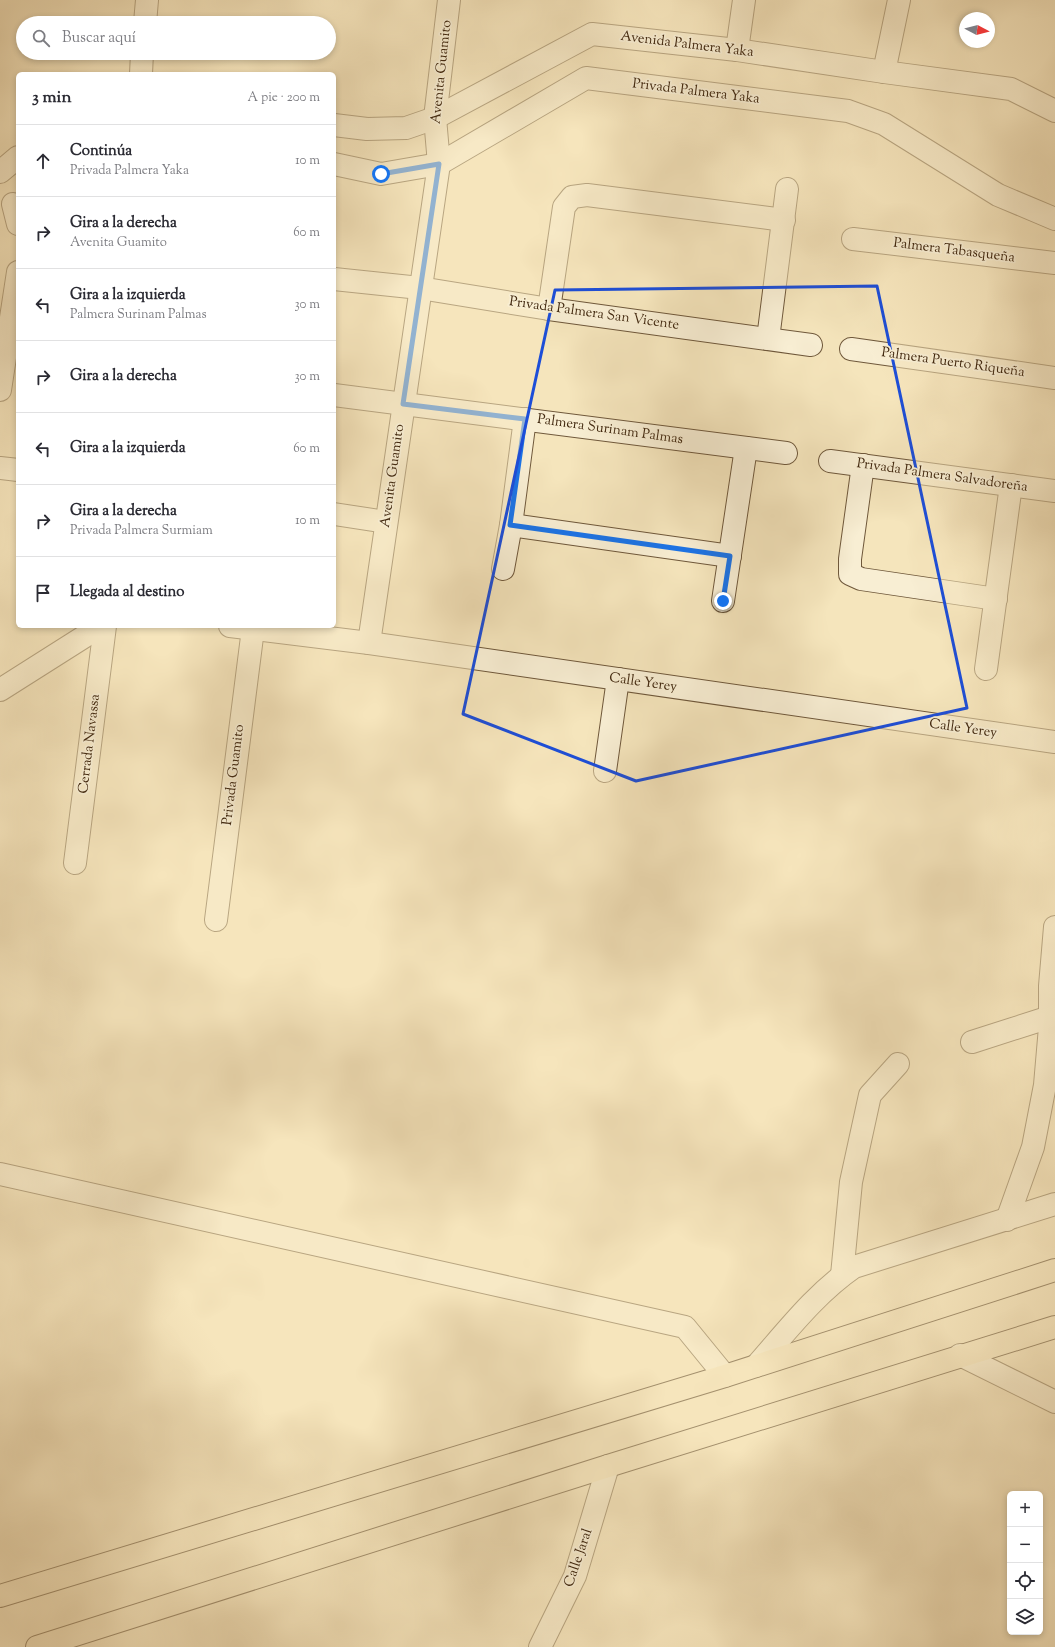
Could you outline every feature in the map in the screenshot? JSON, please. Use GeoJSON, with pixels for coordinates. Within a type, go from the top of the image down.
{"type":"FeatureCollection","features":[{"type":"Feature","properties":{"kind":"main road"},"geometry":{"type":"LineString","coordinates":[[0,1596],[725,1376],[1055,1270]]}},
{"type":"Feature","properties":{"kind":"main road"},"geometry":{"type":"LineString","coordinates":[[38,1647],[960,1355],[1055,1327]]}},
{"type":"Feature","properties":{"kind":"street"},"geometry":{"type":"LineString","coordinates":[[146,16],[147,0]]}},
{"type":"Feature","properties":{"kind":"street","name":"Avenita Guamito"},"geometry":{"type":"LineString","coordinates":[[369,643],[439,164],[435,118],[449,0]]}},
{"type":"Feature","properties":{"kind":"street"},"geometry":{"type":"LineString","coordinates":[[737,50],[744,0]]}},
{"type":"Feature","properties":{"kind":"street"},"geometry":{"type":"LineString","coordinates":[[884,72],[899,0]]}},
{"type":"Feature","properties":{"kind":"street","name":"Avenida Palmera Yaka"},"geometry":{"type":"LineString","coordinates":[[336,125],[367,129],[406,128],[435,118],[592,34],[737,50],[884,72],[1011,88],[1055,111]]}},
{"type":"Feature","properties":{"kind":"street"},"geometry":{"type":"LineString","coordinates":[[141,72],[142,60]]}},
{"type":"Feature","properties":{"kind":"street","name":"Privada Palmera Yaka"},"geometry":{"type":"LineString","coordinates":[[336,164],[381,174],[439,164],[586,78],[848,111],[884,124],[998,195],[1055,219]]}},
{"type":"Feature","properties":{"kind":"street"},"geometry":{"type":"LineString","coordinates":[[0,172],[16,160]]}},
{"type":"Feature","properties":{"kind":"street"},"geometry":{"type":"LineString","coordinates":[[768,339],[787,189]]}},
{"type":"Feature","properties":{"kind":"street"},"geometry":{"type":"LineString","coordinates":[[549,309],[564,207],[572,197],[587,195],[784,220]]}},
{"type":"Feature","properties":{"kind":"street","name":"Palmera Tabasqueña"},"geometry":{"type":"LineString","coordinates":[[853,239],[1055,263]]}},
{"type":"Feature","properties":{"kind":"street","name":"Privada Palmera San Vicente"},"geometry":{"type":"LineString","coordinates":[[336,279],[420,288],[549,309],[810,345]]}},
{"type":"Feature","properties":{"kind":"street"},"geometry":{"type":"LineString","coordinates":[[0,390],[16,285]]}},
{"type":"Feature","properties":{"kind":"street","name":"Palmera Puerto Riqueña"},"geometry":{"type":"LineString","coordinates":[[851,349],[1055,378]]}},
{"type":"Feature","properties":{"kind":"street","name":"Palmera Surinam Palmas"},"geometry":{"type":"LineString","coordinates":[[336,395],[786,453]]}},
{"type":"Feature","properties":{"kind":"street"},"geometry":{"type":"LineString","coordinates":[[503,569],[525,419]]}},
{"type":"Feature","properties":{"kind":"street"},"geometry":{"type":"LineString","coordinates":[[723,601],[746,448]]}},
{"type":"Feature","properties":{"kind":"street","name":"Privada Palmera Salvadoreña"},"geometry":{"type":"LineString","coordinates":[[830,461],[1055,491]]}},
{"type":"Feature","properties":{"kind":"street"},"geometry":{"type":"LineString","coordinates":[[863,465],[850,559],[850,574],[862,579],[996,598]]}},
{"type":"Feature","properties":{"kind":"street"},"geometry":{"type":"LineString","coordinates":[[0,468],[16,470]]}},
{"type":"Feature","properties":{"kind":"street"},"geometry":{"type":"LineString","coordinates":[[986,669],[1012,485]]}},
{"type":"Feature","properties":{"kind":"street"},"geometry":{"type":"LineString","coordinates":[[336,514],[386,522]]}},
{"type":"Feature","properties":{"kind":"street"},"geometry":{"type":"LineString","coordinates":[[510,525],[730,556]]}},
{"type":"Feature","properties":{"kind":"street"},"geometry":{"type":"LineString","coordinates":[[0,690],[98,628]]}},
{"type":"Feature","properties":{"kind":"street","name":"Cerrada Navassa"},"geometry":{"type":"LineString","coordinates":[[75,862],[106,628]]}},
{"type":"Feature","properties":{"kind":"street","name":"Calle Yerey"},"geometry":{"type":"LineString","coordinates":[[245,628],[369,643],[1055,742]]}},
{"type":"Feature","properties":{"kind":"street","name":"Privada Guamito"},"geometry":{"type":"LineString","coordinates":[[216,920],[253,629]]}},
{"type":"Feature","properties":{"kind":"street"},"geometry":{"type":"LineString","coordinates":[[605,771],[618,679]]}},
{"type":"Feature","properties":{"kind":"street"},"geometry":{"type":"LineString","coordinates":[[1007,1220],[1033,1147],[1045,1085],[1050,1017],[1050,986],[1055,927]]}},
{"type":"Feature","properties":{"kind":"street"},"geometry":{"type":"LineString","coordinates":[[972,1042],[1050,1017]]}},
{"type":"Feature","properties":{"kind":"street"},"geometry":{"type":"LineString","coordinates":[[842,1275],[851,1182],[870,1094],[898,1064]]}},
{"type":"Feature","properties":{"kind":"street"},"geometry":{"type":"LineString","coordinates":[[0,1174],[686,1327],[725,1376]]}},
{"type":"Feature","properties":{"kind":"street"},"geometry":{"type":"LineString","coordinates":[[756,1366],[808,1306],[842,1275],[854,1267],[1055,1204]]}},
{"type":"Feature","properties":{"kind":"street"},"geometry":{"type":"LineString","coordinates":[[960,1355],[1055,1402]]}},
{"type":"Feature","properties":{"kind":"street","name":"Calle Jaral"},"geometry":{"type":"LineString","coordinates":[[540,1647],[575,1576],[608,1466]]}},
{"type":"Feature","properties":{"kind":"highlighted area"},"geometry":{"type":"Polygon","coordinates":[[[877,286],[967,708],[636,781],[463,714],[555,290],[877,286]]]}},
{"type":"Feature","properties":{"kind":"route"},"geometry":{"type":"LineString","coordinates":[[381,174],[439,164],[403,404],[525,419],[510,525],[730,556],[723,601]]}}]}
